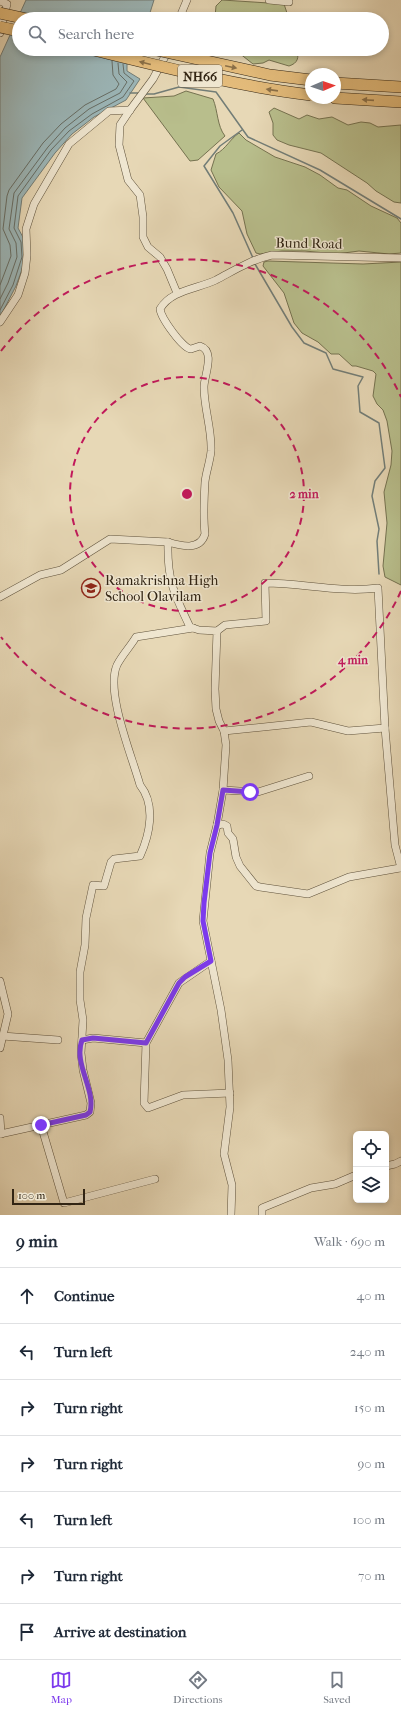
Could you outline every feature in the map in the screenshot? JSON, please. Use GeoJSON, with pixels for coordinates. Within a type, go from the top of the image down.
{"type":"FeatureCollection","features":[{"type":"Feature","properties":{"kind":"highway"},"geometry":{"type":"LineString","coordinates":[[0,13],[12,16]]}},
{"type":"Feature","properties":{"kind":"highway"},"geometry":{"type":"LineString","coordinates":[[0,26],[12,29]]}},
{"type":"Feature","properties":{"kind":"highway","name":"NH66"},"geometry":{"type":"LineString","coordinates":[[119,56],[192,74],[268,90],[305,94]]}},
{"type":"Feature","properties":{"kind":"highway","name":"NH66"},"geometry":{"type":"LineString","coordinates":[[184,56],[270,75],[305,79]]}},
{"type":"Feature","properties":{"kind":"highway"},"geometry":{"type":"LineString","coordinates":[[341,83],[401,87]]}},
{"type":"Feature","properties":{"kind":"highway"},"geometry":{"type":"LineString","coordinates":[[341,98],[401,102]]}},
{"type":"Feature","properties":{"kind":"street"},"geometry":{"type":"LineString","coordinates":[[182,12],[187,0]]}},
{"type":"Feature","properties":{"kind":"street"},"geometry":{"type":"LineString","coordinates":[[269,0],[289,2]]}},
{"type":"Feature","properties":{"kind":"street"},"geometry":{"type":"LineString","coordinates":[[0,1],[7,4],[0,33]]}},
{"type":"Feature","properties":{"kind":"street"},"geometry":{"type":"LineString","coordinates":[[0,598],[40,575],[61,570],[110,539],[168,542],[181,546],[198,545],[203,541],[205,534],[205,481],[210,452],[211,429],[205,405],[204,386],[208,368],[207,352],[205,348],[200,346],[191,349],[185,346],[160,314],[160,309],[162,306],[177,293],[167,269],[160,257],[145,243],[143,236],[143,217],[140,195],[128,180],[118,145],[120,125],[148,86],[165,56]]}},
{"type":"Feature","properties":{"kind":"street"},"geometry":{"type":"LineString","coordinates":[[0,322],[18,295],[25,273],[27,255],[26,229],[34,204],[69,144],[109,111],[130,110]]}},
{"type":"Feature","properties":{"kind":"street","name":"Bund Road"},"geometry":{"type":"LineString","coordinates":[[177,293],[216,279],[254,259],[272,255],[401,258]]}},
{"type":"Feature","properties":{"kind":"street"},"geometry":{"type":"LineString","coordinates":[[168,542],[168,561],[173,590],[177,603],[190,627],[193,628]]}},
{"type":"Feature","properties":{"kind":"street"},"geometry":{"type":"LineString","coordinates":[[0,1118],[1,1134],[86,1115],[90,1112],[91,1103],[82,1070],[81,1053],[80,972],[85,945],[86,918],[93,884],[104,886],[111,862],[114,859],[140,856],[145,844],[149,818],[147,793],[140,785],[117,708],[114,684],[117,665],[136,637],[193,628],[217,631],[225,625],[266,621],[266,584],[290,583],[356,591],[378,588],[391,806],[400,868],[349,877],[308,894],[260,887],[256,886],[240,866],[236,857],[233,839],[228,833],[227,826],[223,824],[217,825]]}},
{"type":"Feature","properties":{"kind":"street"},"geometry":{"type":"LineString","coordinates":[[217,631],[214,689],[219,721],[224,731],[226,745],[223,790],[210,853],[203,921],[222,1016],[228,1060],[230,1093],[229,1122],[224,1154],[232,1185],[231,1215]]}},
{"type":"Feature","properties":{"kind":"street"},"geometry":{"type":"LineString","coordinates":[[224,731],[311,722],[348,731],[386,728]]}},
{"type":"Feature","properties":{"kind":"street"},"geometry":{"type":"LineString","coordinates":[[223,790],[258,792],[309,776]]}},
{"type":"Feature","properties":{"kind":"street"},"geometry":{"type":"LineString","coordinates":[[211,961],[185,977],[179,983],[146,1043],[144,1103],[148,1108],[183,1096],[230,1093]]}},
{"type":"Feature","properties":{"kind":"street"},"geometry":{"type":"LineString","coordinates":[[0,981],[8,1014],[0,1048]]}},
{"type":"Feature","properties":{"kind":"street"},"geometry":{"type":"LineString","coordinates":[[2,1036],[58,1040]]}},
{"type":"Feature","properties":{"kind":"street"},"geometry":{"type":"LineString","coordinates":[[82,1040],[93,1038],[146,1043]]}},
{"type":"Feature","properties":{"kind":"street"},"geometry":{"type":"LineString","coordinates":[[41,1125],[64,1203],[155,1179]]}},
{"type":"Feature","properties":{"kind":"street"},"geometry":{"type":"LineString","coordinates":[[389,1165],[401,1161]]}},
{"type":"Feature","properties":{"kind":"street"},"geometry":{"type":"LineString","coordinates":[[262,1215],[262,1208],[285,1198],[311,1188],[335,1184],[353,1176]]}},
{"type":"Feature","properties":{"kind":"green space"},"geometry":{"type":"Polygon","coordinates":[[[222,0],[284,4],[287,12],[215,12],[216,6],[222,0]]]}},
{"type":"Feature","properties":{"kind":"green space"},"geometry":{"type":"Polygon","coordinates":[[[243,56],[298,56],[296,62],[289,66],[269,60],[263,63],[253,64],[243,56]]]}},
{"type":"Feature","properties":{"kind":"green space"},"geometry":{"type":"Polygon","coordinates":[[[186,91],[213,99],[220,128],[225,136],[198,160],[190,161],[143,98],[174,96],[186,91]]]}},
{"type":"Feature","properties":{"kind":"green space"},"geometry":{"type":"Polygon","coordinates":[[[274,108],[299,119],[307,115],[319,119],[332,117],[348,125],[361,122],[370,123],[378,127],[401,125],[401,203],[394,202],[376,191],[367,183],[321,153],[289,145],[277,140],[273,135],[273,123],[269,112],[274,108]]]}},
{"type":"Feature","properties":{"kind":"green space"},"geometry":{"type":"Polygon","coordinates":[[[239,133],[246,140],[275,157],[305,167],[320,175],[338,188],[347,190],[371,206],[397,218],[401,223],[401,253],[389,254],[359,251],[336,254],[305,251],[282,251],[260,254],[256,253],[247,234],[242,211],[219,187],[211,170],[216,154],[239,133]]]}},
{"type":"Feature","properties":{"kind":"green space"},"geometry":{"type":"Polygon","coordinates":[[[264,262],[363,264],[401,262],[401,585],[385,577],[383,566],[387,523],[384,492],[391,465],[392,451],[387,421],[383,410],[377,404],[373,396],[376,374],[373,371],[352,366],[339,354],[331,354],[318,342],[302,333],[294,323],[284,293],[263,266],[264,262]]]}},
{"type":"Feature","properties":{"kind":"water"},"geometry":{"type":"Polygon","coordinates":[[[26,0],[154,0],[150,12],[21,12],[26,0]]]}},
{"type":"Feature","properties":{"kind":"water"},"geometry":{"type":"Polygon","coordinates":[[[12,31],[12,56],[130,56],[127,62],[127,71],[140,79],[126,100],[94,117],[72,134],[55,153],[22,198],[18,228],[25,241],[26,258],[16,286],[0,317],[0,57],[12,31]]]}},
{"type":"Feature","properties":{"kind":"waterway"},"geometry":{"type":"LineString","coordinates":[[146,94],[154,94],[179,87],[216,92],[248,137],[320,170],[401,219]]}},
{"type":"Feature","properties":{"kind":"waterway"},"geometry":{"type":"LineString","coordinates":[[130,93],[138,93]]}},
{"type":"Feature","properties":{"kind":"waterway"},"geometry":{"type":"LineString","coordinates":[[242,130],[220,146],[204,166],[233,213],[253,258]]}},
{"type":"Feature","properties":{"kind":"waterway"},"geometry":{"type":"LineString","coordinates":[[255,264],[292,327],[304,343],[326,353],[333,369],[363,377],[358,386],[360,412],[379,423],[385,468],[375,481],[372,496],[379,529],[377,541],[379,574]]}},
{"type":"Feature","properties":{"kind":"place","name":"Ramakrishna High School Olavilam"},"geometry":{"type":"Point","coordinates":[91,588]}},
{"type":"Feature","properties":{"kind":"route"},"geometry":{"type":"LineString","coordinates":[[41,1125],[86,1115],[90,1112],[91,1103],[82,1070],[82,1040],[93,1038],[133,1042],[138,1041],[146,1043],[179,983],[185,977],[211,961],[203,921],[204,903],[210,853],[223,790],[250,792]]}}]}
